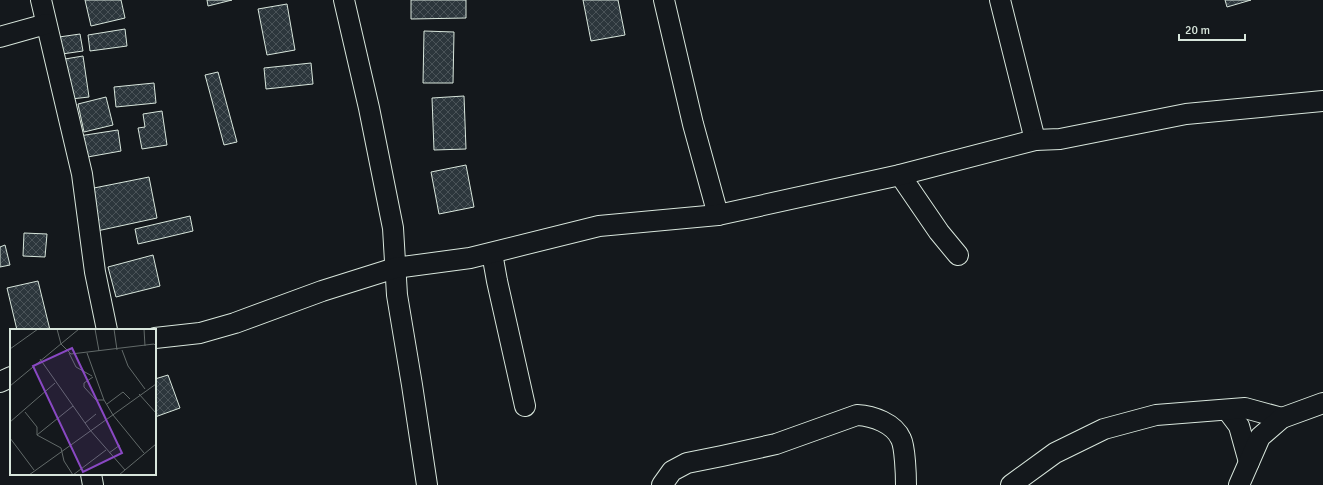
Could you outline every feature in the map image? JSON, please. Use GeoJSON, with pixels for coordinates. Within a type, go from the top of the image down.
{"type":"FeatureCollection","features":[{"type":"Feature","properties":{"kind":"street"},"geometry":{"type":"LineString","coordinates":[[40,0],[82,174],[96,272],[107,329]]}},
{"type":"Feature","properties":{"kind":"street"},"geometry":{"type":"LineString","coordinates":[[344,0],[393,228],[396,295],[427,485]]}},
{"type":"Feature","properties":{"kind":"street"},"geometry":{"type":"LineString","coordinates":[[664,0],[718,215]]}},
{"type":"Feature","properties":{"kind":"street"},"geometry":{"type":"LineString","coordinates":[[1000,0],[1035,140]]}},
{"type":"Feature","properties":{"kind":"street"},"geometry":{"type":"LineString","coordinates":[[0,37],[46,24]]}},
{"type":"Feature","properties":{"kind":"street"},"geometry":{"type":"LineString","coordinates":[[156,338],[200,333],[235,323],[322,291],[395,268],[470,258],[599,226],[718,215],[900,175],[1035,140],[1060,139],[1186,114],[1323,101]]}},
{"type":"Feature","properties":{"kind":"street"},"geometry":{"type":"LineString","coordinates":[[900,175],[939,232],[958,255]]}},
{"type":"Feature","properties":{"kind":"street"},"geometry":{"type":"LineString","coordinates":[[492,252],[525,406]]}},
{"type":"Feature","properties":{"kind":"street"},"geometry":{"type":"LineString","coordinates":[[0,382],[10,378]]}},
{"type":"Feature","properties":{"kind":"street"},"geometry":{"type":"LineString","coordinates":[[1239,485],[1260,437],[1282,418],[1323,403]]}},
{"type":"Feature","properties":{"kind":"street"},"geometry":{"type":"LineString","coordinates":[[1011,485],[1055,453],[1104,429],[1156,415],[1245,408],[1282,418]]}},
{"type":"Feature","properties":{"kind":"street"},"geometry":{"type":"LineString","coordinates":[[1226,410],[1239,426],[1249,462]]}},
{"type":"Feature","properties":{"kind":"street"},"geometry":{"type":"LineString","coordinates":[[662,485],[672,471],[687,463],[776,444],[857,415],[867,415],[878,419],[892,427],[902,439],[906,485]]}},
{"type":"Feature","properties":{"kind":"street"},"geometry":{"type":"LineString","coordinates":[[91,475],[93,485]]}},
{"type":"Feature","properties":{"kind":"building"},"geometry":{"type":"Polygon","coordinates":[[[85,0],[121,0],[125,18],[91,26],[85,0]]]}},
{"type":"Feature","properties":{"kind":"building"},"geometry":{"type":"Polygon","coordinates":[[[207,0],[232,0],[208,6],[207,0]]]}},
{"type":"Feature","properties":{"kind":"building"},"geometry":{"type":"Polygon","coordinates":[[[411,0],[466,0],[466,18],[411,19],[411,0]]]}},
{"type":"Feature","properties":{"kind":"building"},"geometry":{"type":"Polygon","coordinates":[[[583,0],[618,0],[625,35],[591,41],[583,0]]]}},
{"type":"Feature","properties":{"kind":"building"},"geometry":{"type":"Polygon","coordinates":[[[1225,0],[1251,0],[1227,7],[1225,0]]]}},
{"type":"Feature","properties":{"kind":"building"},"geometry":{"type":"Polygon","coordinates":[[[287,4],[295,50],[267,55],[258,9],[287,4]]]}},
{"type":"Feature","properties":{"kind":"building"},"geometry":{"type":"Polygon","coordinates":[[[125,29],[127,46],[90,51],[88,35],[125,29]]]}},
{"type":"Feature","properties":{"kind":"building"},"geometry":{"type":"Polygon","coordinates":[[[424,31],[454,32],[453,83],[423,83],[424,31]]]}},
{"type":"Feature","properties":{"kind":"building"},"geometry":{"type":"Polygon","coordinates":[[[80,34],[83,51],[62,54],[59,37],[80,34]]]}},
{"type":"Feature","properties":{"kind":"building"},"geometry":{"type":"Polygon","coordinates":[[[83,56],[89,97],[71,99],[65,59],[83,56]]]}},
{"type":"Feature","properties":{"kind":"building"},"geometry":{"type":"Polygon","coordinates":[[[311,63],[313,84],[266,89],[264,68],[311,63]]]}},
{"type":"Feature","properties":{"kind":"building"},"geometry":{"type":"Polygon","coordinates":[[[218,72],[237,142],[224,145],[205,75],[218,72]]]}},
{"type":"Feature","properties":{"kind":"building"},"geometry":{"type":"Polygon","coordinates":[[[154,83],[156,103],[116,107],[114,87],[154,83]]]}},
{"type":"Feature","properties":{"kind":"building"},"geometry":{"type":"Polygon","coordinates":[[[464,96],[466,149],[434,150],[432,98],[464,96]]]}},
{"type":"Feature","properties":{"kind":"building"},"geometry":{"type":"Polygon","coordinates":[[[106,97],[113,125],[84,132],[78,104],[106,97]]]}},
{"type":"Feature","properties":{"kind":"building"},"geometry":{"type":"Polygon","coordinates":[[[162,111],[167,145],[142,149],[138,128],[145,127],[143,114],[162,111]]]}},
{"type":"Feature","properties":{"kind":"building"},"geometry":{"type":"Polygon","coordinates":[[[118,130],[121,151],[82,158],[79,136],[118,130]]]}},
{"type":"Feature","properties":{"kind":"building"},"geometry":{"type":"Polygon","coordinates":[[[466,165],[474,207],[439,214],[431,172],[466,165]]]}},
{"type":"Feature","properties":{"kind":"building"},"geometry":{"type":"Polygon","coordinates":[[[149,177],[157,218],[97,231],[89,189],[149,177]]]}},
{"type":"Feature","properties":{"kind":"building"},"geometry":{"type":"Polygon","coordinates":[[[190,216],[193,231],[138,244],[135,229],[190,216]]]}},
{"type":"Feature","properties":{"kind":"building"},"geometry":{"type":"Polygon","coordinates":[[[24,233],[47,234],[45,257],[23,256],[24,233]]]}},
{"type":"Feature","properties":{"kind":"building"},"geometry":{"type":"Polygon","coordinates":[[[5,245],[10,265],[0,267],[0,247],[5,245]]]}},
{"type":"Feature","properties":{"kind":"building"},"geometry":{"type":"Polygon","coordinates":[[[153,255],[160,286],[116,297],[108,267],[153,255]]]}},
{"type":"Feature","properties":{"kind":"building"},"geometry":{"type":"Polygon","coordinates":[[[38,281],[50,329],[17,329],[7,288],[38,281]]]}},
{"type":"Feature","properties":{"kind":"building"},"geometry":{"type":"Polygon","coordinates":[[[168,375],[180,408],[156,417],[156,379],[168,375]]]}}]}
